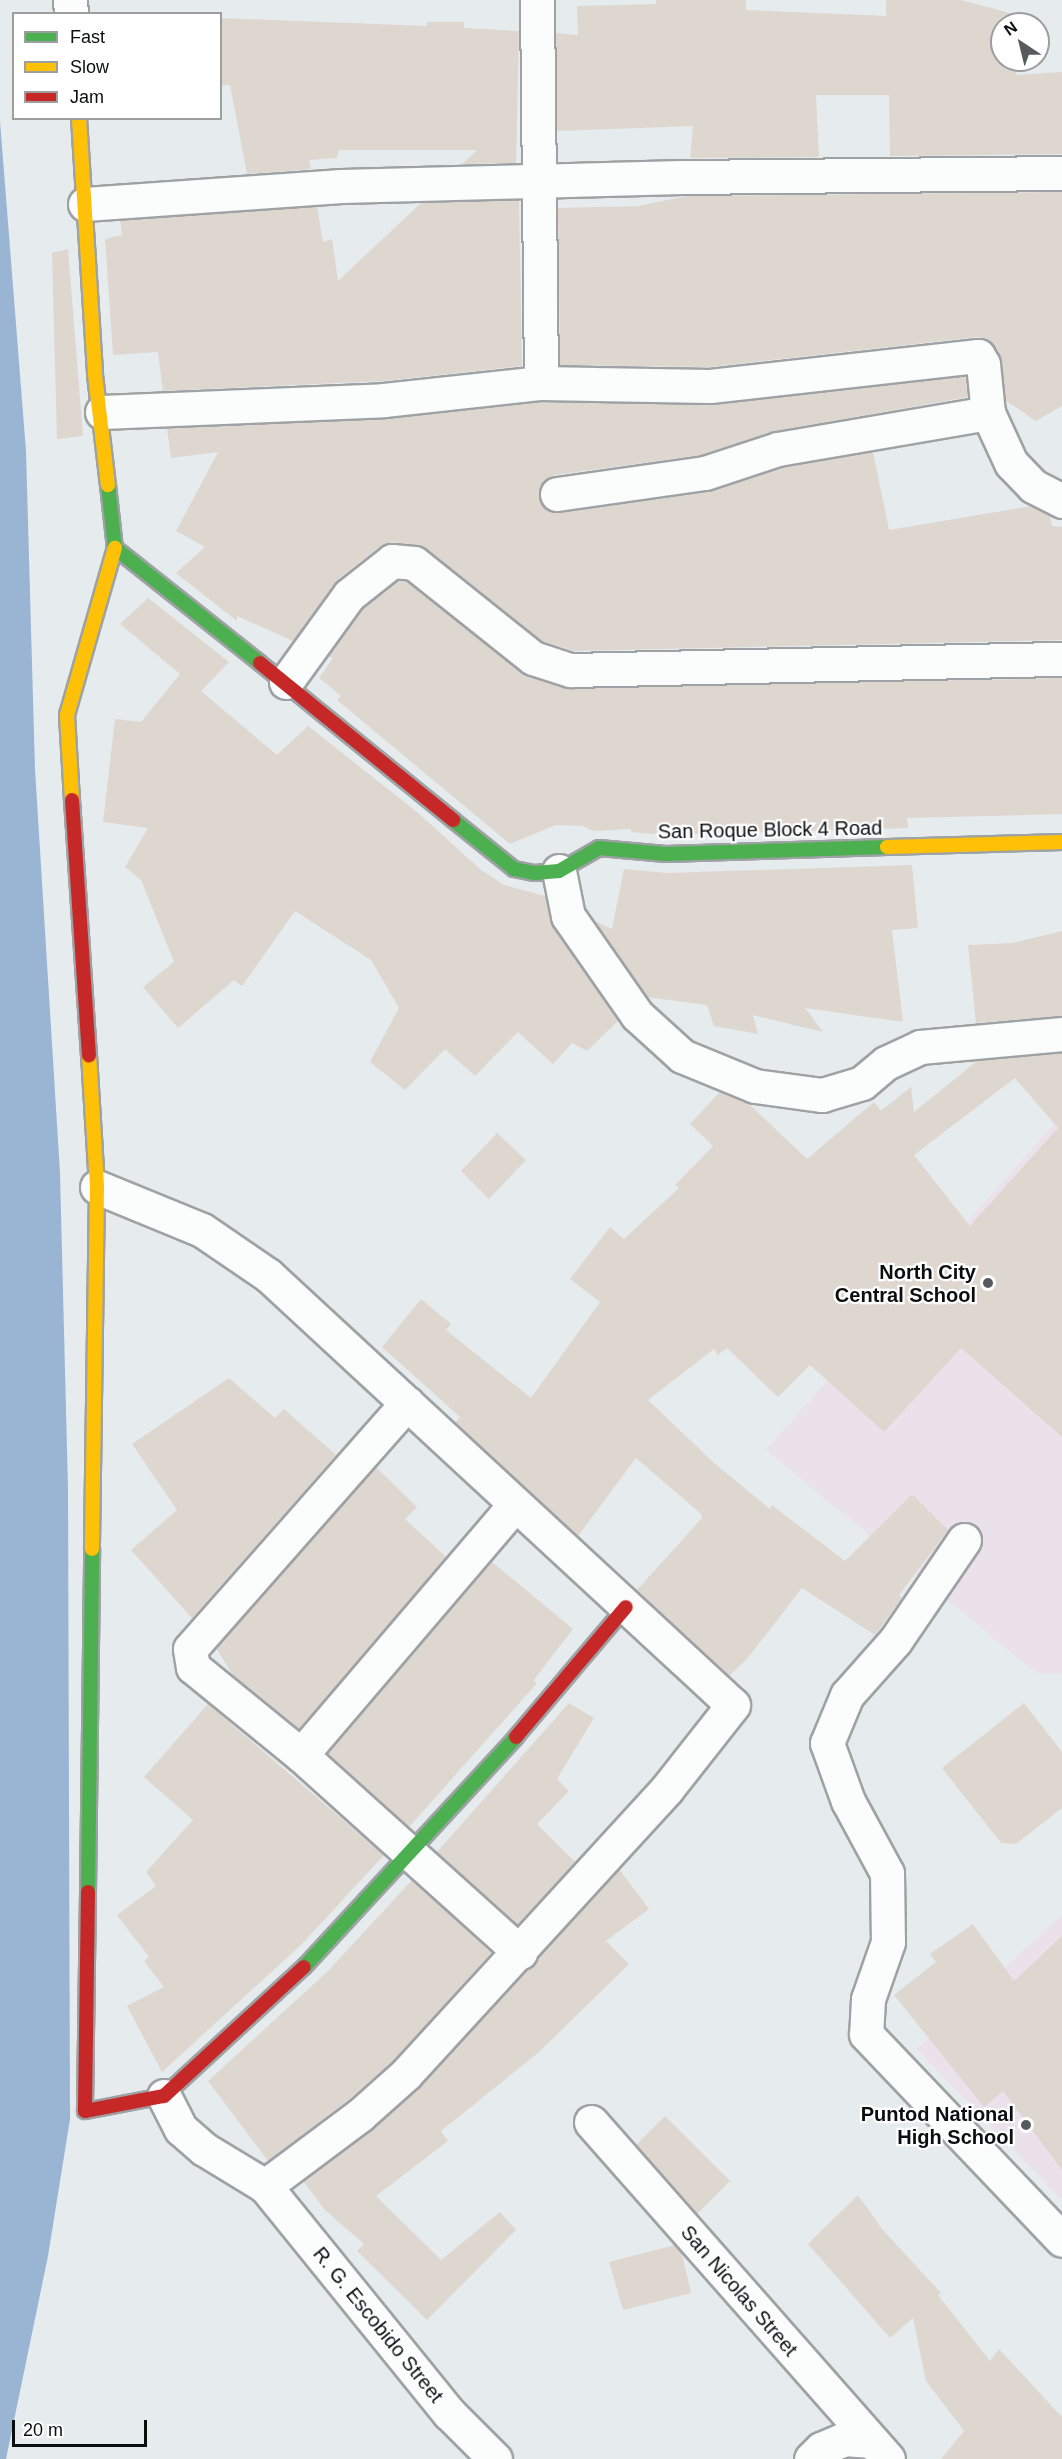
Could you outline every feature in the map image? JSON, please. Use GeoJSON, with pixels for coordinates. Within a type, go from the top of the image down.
{"type":"FeatureCollection","features":[{"type":"Feature","properties":{"kind":"street"},"geometry":{"type":"LineString","coordinates":[[537,0],[541,384]]}},
{"type":"Feature","properties":{"kind":"street"},"geometry":{"type":"LineString","coordinates":[[79,120],[95,375],[102,412],[115,548],[67,715],[98,1187],[85,2111],[164,2096],[315,1957],[538,1713],[626,1607]]}},
{"type":"Feature","properties":{"kind":"street"},"geometry":{"type":"LineString","coordinates":[[85,204],[341,186],[538,183],[682,177],[1062,173]]}},
{"type":"Feature","properties":{"kind":"street"},"geometry":{"type":"LineString","coordinates":[[102,412],[384,400],[541,384],[710,386],[978,356],[983,364],[988,413],[1011,463],[1033,486],[1062,501]]}},
{"type":"Feature","properties":{"kind":"street"},"geometry":{"type":"LineString","coordinates":[[557,494],[705,473],[778,450],[988,413]]}},
{"type":"Feature","properties":{"kind":"street","name":"San Roque Block 4 Road"},"geometry":{"type":"LineString","coordinates":[[115,548],[286,682],[429,798],[490,853],[514,869],[535,873],[559,871],[599,848],[666,854],[1062,842]]}},
{"type":"Feature","properties":{"kind":"street"},"geometry":{"type":"LineString","coordinates":[[286,682],[349,596],[392,561],[414,563],[533,658],[571,670],[1062,659]]}},
{"type":"Feature","properties":{"kind":"street"},"geometry":{"type":"LineString","coordinates":[[559,871],[568,916],[637,1015],[682,1056],[755,1086],[822,1095],[862,1083],[886,1063],[920,1047],[1062,1034]]}},
{"type":"Feature","properties":{"kind":"street"},"geometry":{"type":"LineString","coordinates":[[98,1187],[202,1230],[239,1252],[300,1301],[733,1705],[667,1789],[520,1952],[384,2095],[265,2186],[204,2150],[181,2129],[164,2096]]}},
{"type":"Feature","properties":{"kind":"street"},"geometry":{"type":"LineString","coordinates":[[407,1403],[190,1649],[193,1667],[301,1755],[520,1952]]}},
{"type":"Feature","properties":{"kind":"street"},"geometry":{"type":"LineString","coordinates":[[301,1755],[515,1504]]}},
{"type":"Feature","properties":{"kind":"street"},"geometry":{"type":"LineString","coordinates":[[964,1540],[896,1641],[847,1695],[827,1743],[848,1802],[887,1873],[888,1942],[868,1999],[866,2034],[1062,2240]]}},
{"type":"Feature","properties":{"kind":"street","name":"San Nicolas Street"},"geometry":{"type":"LineString","coordinates":[[591,2122],[880,2450]]}},
{"type":"Feature","properties":{"kind":"street","name":"R. G. Escobido Street"},"geometry":{"type":"LineString","coordinates":[[265,2186],[449,2413],[495,2459]]}},
{"type":"Feature","properties":{"kind":"street"},"geometry":{"type":"LineString","coordinates":[[811,2459],[821,2448],[844,2439],[880,2450]]}},
{"type":"Feature","properties":{"kind":"shaded area","name":"North City Central School"},"geometry":{"type":"Polygon","coordinates":[[[1062,1115],[1062,1673],[1037,1674],[766,1450],[1062,1115]]]}},
{"type":"Feature","properties":{"kind":"shaded area","name":"Puntod National High School"},"geometry":{"type":"Polygon","coordinates":[[[1062,1915],[1062,2200],[917,2049],[1062,1915]]]}},
{"type":"Feature","properties":{"kind":"water"},"geometry":{"type":"Polygon","coordinates":[[[0,121],[26,451],[35,769],[60,1173],[68,1489],[70,2119],[48,2256],[6,2459],[0,2459],[0,121]]]}},
{"type":"Feature","properties":{"kind":"building"},"geometry":{"type":"Polygon","coordinates":[[[656,0],[746,0],[746,10],[886,16],[886,0],[961,0],[1006,12],[990,12],[990,72],[1017,72],[1016,75],[1062,72],[1062,154],[890,156],[889,95],[816,95],[819,157],[690,158],[693,126],[557,131],[556,33],[578,35],[577,6],[656,4],[656,0]]]}},
{"type":"Feature","properties":{"kind":"building"},"geometry":{"type":"Polygon","coordinates":[[[222,18],[427,26],[427,22],[464,22],[464,28],[519,31],[516,163],[462,164],[477,150],[339,150],[337,158],[309,160],[311,169],[247,174],[230,85],[222,85],[222,18]]]}},
{"type":"Feature","properties":{"kind":"building"},"geometry":{"type":"Polygon","coordinates":[[[1062,192],[1062,406],[1036,421],[1005,400],[999,355],[987,339],[977,337],[709,367],[560,365],[558,208],[639,206],[687,196],[1062,192]]]}},
{"type":"Feature","properties":{"kind":"building"},"geometry":{"type":"Polygon","coordinates":[[[519,200],[522,366],[383,381],[163,391],[158,352],[113,355],[105,239],[122,235],[120,220],[317,206],[323,242],[332,239],[338,281],[421,203],[519,200]]]}},
{"type":"Feature","properties":{"kind":"building"},"geometry":{"type":"Polygon","coordinates":[[[68,249],[83,436],[57,439],[52,253],[68,249]]]}},
{"type":"Feature","properties":{"kind":"building"},"geometry":{"type":"Polygon","coordinates":[[[965,376],[968,397],[775,431],[701,455],[554,475],[540,486],[539,497],[549,511],[560,513],[708,492],[783,467],[873,452],[889,530],[1031,506],[1050,516],[1052,526],[1062,527],[1062,640],[574,651],[542,641],[426,548],[394,542],[380,546],[337,580],[293,641],[237,616],[237,621],[176,573],[205,547],[176,531],[218,452],[171,458],[167,428],[385,419],[542,402],[712,405],[965,376]]]}},
{"type":"Feature","properties":{"kind":"building"},"geometry":{"type":"Polygon","coordinates":[[[398,580],[407,581],[522,673],[566,688],[1062,678],[1062,814],[907,818],[908,828],[667,835],[631,832],[631,829],[593,831],[582,826],[556,825],[510,844],[337,700],[341,696],[319,678],[333,658],[328,656],[363,608],[398,580]]]}},
{"type":"Feature","properties":{"kind":"building"},"geometry":{"type":"Polygon","coordinates":[[[148,598],[229,662],[201,691],[277,755],[308,726],[417,812],[480,869],[504,885],[545,896],[553,927],[618,1021],[587,1051],[572,1043],[553,1064],[518,1032],[475,1076],[445,1049],[405,1090],[370,1062],[399,1008],[371,960],[295,911],[242,986],[234,980],[178,1028],[143,987],[174,962],[141,880],[125,867],[148,828],[103,822],[115,719],[141,722],[180,674],[120,624],[148,598]]]}},
{"type":"Feature","properties":{"kind":"building"},"geometry":{"type":"Polygon","coordinates":[[[912,865],[918,928],[892,930],[903,1022],[805,1008],[823,1032],[753,1015],[758,1034],[714,1026],[707,1005],[647,997],[593,920],[612,929],[624,869],[667,873],[912,865]]]}},
{"type":"Feature","properties":{"kind":"building"},"geometry":{"type":"Polygon","coordinates":[[[1062,931],[1062,1016],[976,1023],[968,945],[1013,943],[1062,931]]]}},
{"type":"Feature","properties":{"kind":"building"},"geometry":{"type":"Polygon","coordinates":[[[1062,1053],[1062,1437],[961,1348],[884,1432],[810,1365],[778,1397],[727,1348],[718,1355],[714,1349],[648,1400],[713,1462],[770,1509],[772,1505],[845,1561],[912,1494],[948,1530],[899,1595],[902,1598],[875,1635],[802,1588],[747,1659],[729,1676],[637,1590],[702,1518],[700,1513],[636,1458],[578,1536],[455,1423],[460,1417],[382,1347],[421,1299],[451,1324],[446,1330],[531,1398],[600,1302],[570,1279],[610,1227],[624,1239],[679,1188],[675,1185],[713,1146],[690,1124],[720,1092],[749,1104],[807,1159],[874,1102],[881,1111],[911,1087],[914,1112],[977,1061],[1062,1053]],[[1015,1078],[914,1155],[970,1226],[1058,1128],[1015,1078]]]}},
{"type":"Feature","properties":{"kind":"building"},"geometry":{"type":"Polygon","coordinates":[[[497,1133],[526,1160],[489,1199],[461,1171],[497,1133]]]}},
{"type":"Feature","properties":{"kind":"building"},"geometry":{"type":"Polygon","coordinates":[[[229,1378],[275,1418],[284,1409],[336,1455],[192,1618],[131,1550],[177,1510],[132,1444],[229,1378]]]}},
{"type":"Feature","properties":{"kind":"building"},"geometry":{"type":"Polygon","coordinates":[[[376,1467],[417,1507],[405,1519],[446,1557],[299,1729],[233,1675],[216,1648],[376,1467]]]}},
{"type":"Feature","properties":{"kind":"building"},"geometry":{"type":"Polygon","coordinates":[[[491,1561],[573,1629],[533,1681],[537,1683],[409,1827],[327,1753],[491,1561]]]}},
{"type":"Feature","properties":{"kind":"building"},"geometry":{"type":"Polygon","coordinates":[[[569,1703],[594,1718],[557,1779],[569,1791],[537,1824],[575,1862],[517,1925],[437,1852],[569,1703]]]}},
{"type":"Feature","properties":{"kind":"building"},"geometry":{"type":"Polygon","coordinates":[[[1024,1703],[1062,1752],[1062,1808],[1016,1844],[1001,1843],[942,1768],[1024,1703]]]}},
{"type":"Feature","properties":{"kind":"building"},"geometry":{"type":"Polygon","coordinates":[[[208,1704],[384,1855],[302,1944],[162,2072],[127,2006],[164,1987],[144,1961],[149,1957],[117,1915],[156,1886],[146,1872],[193,1820],[144,1777],[208,1704]]]}},
{"type":"Feature","properties":{"kind":"building"},"geometry":{"type":"Polygon","coordinates":[[[619,1869],[649,1909],[606,1941],[629,1964],[539,2052],[441,2131],[448,2141],[376,2196],[441,2260],[500,2212],[516,2230],[427,2320],[357,2251],[364,2244],[325,2210],[303,2181],[371,2130],[419,2088],[619,1869]]]}},
{"type":"Feature","properties":{"kind":"building"},"geometry":{"type":"Polygon","coordinates":[[[412,1880],[492,1952],[393,2061],[348,2100],[268,2161],[208,2081],[328,1971],[412,1880]]]}},
{"type":"Feature","properties":{"kind":"building","name":"Puntod National High School"},"geometry":{"type":"Polygon","coordinates":[[[973,1924],[1014,1981],[1062,1936],[1062,2170],[1003,2091],[984,2107],[894,1995],[936,1962],[930,1954],[973,1924]]]}},
{"type":"Feature","properties":{"kind":"building"},"geometry":{"type":"Polygon","coordinates":[[[665,2116],[730,2181],[697,2214],[636,2145],[665,2116]]]}},
{"type":"Feature","properties":{"kind":"building"},"geometry":{"type":"Polygon","coordinates":[[[858,2195],[882,2229],[941,2293],[938,2295],[990,2361],[999,2349],[1062,2417],[1062,2459],[941,2459],[964,2431],[926,2381],[913,2318],[890,2338],[808,2244],[858,2195]]]}},
{"type":"Feature","properties":{"kind":"building"},"geometry":{"type":"Polygon","coordinates":[[[675,2245],[682,2254],[691,2293],[623,2310],[609,2262],[675,2245]]]}},
{"type":"Feature","properties":{"kind":"traffic: fast"},"geometry":{"type":"LineString","coordinates":[[108,485],[115,548],[260,663]]}},
{"type":"Feature","properties":{"kind":"traffic: fast"},"geometry":{"type":"LineString","coordinates":[[453,820],[514,869],[535,873],[559,871],[599,848],[666,854],[887,847]]}},
{"type":"Feature","properties":{"kind":"traffic: fast"},"geometry":{"type":"LineString","coordinates":[[88,1892],[92,1549]]}},
{"type":"Feature","properties":{"kind":"traffic: fast"},"geometry":{"type":"LineString","coordinates":[[304,1967],[516,1737]]}},
{"type":"Feature","properties":{"kind":"traffic: slow"},"geometry":{"type":"LineString","coordinates":[[79,120],[95,375],[108,485]]}},
{"type":"Feature","properties":{"kind":"traffic: slow"},"geometry":{"type":"LineString","coordinates":[[72,800],[67,715],[115,548]]}},
{"type":"Feature","properties":{"kind":"traffic: slow"},"geometry":{"type":"LineString","coordinates":[[887,847],[1062,842]]}},
{"type":"Feature","properties":{"kind":"traffic: slow"},"geometry":{"type":"LineString","coordinates":[[89,1055],[97,1187],[92,1549]]}},
{"type":"Feature","properties":{"kind":"traffic: jam"},"geometry":{"type":"LineString","coordinates":[[260,663],[453,820]]}},
{"type":"Feature","properties":{"kind":"traffic: jam"},"geometry":{"type":"LineString","coordinates":[[72,800],[89,1055]]}},
{"type":"Feature","properties":{"kind":"traffic: jam"},"geometry":{"type":"LineString","coordinates":[[516,1737],[626,1607]]}},
{"type":"Feature","properties":{"kind":"traffic: jam"},"geometry":{"type":"LineString","coordinates":[[88,1892],[85,2111],[164,2096],[304,1967]]}},
{"type":"Feature","properties":{"kind":"place","name":"North City Central School"},"geometry":{"type":"Point","coordinates":[988,1283]}},
{"type":"Feature","properties":{"kind":"place","name":"Puntod National High School"},"geometry":{"type":"Point","coordinates":[1026,2125]}}]}
